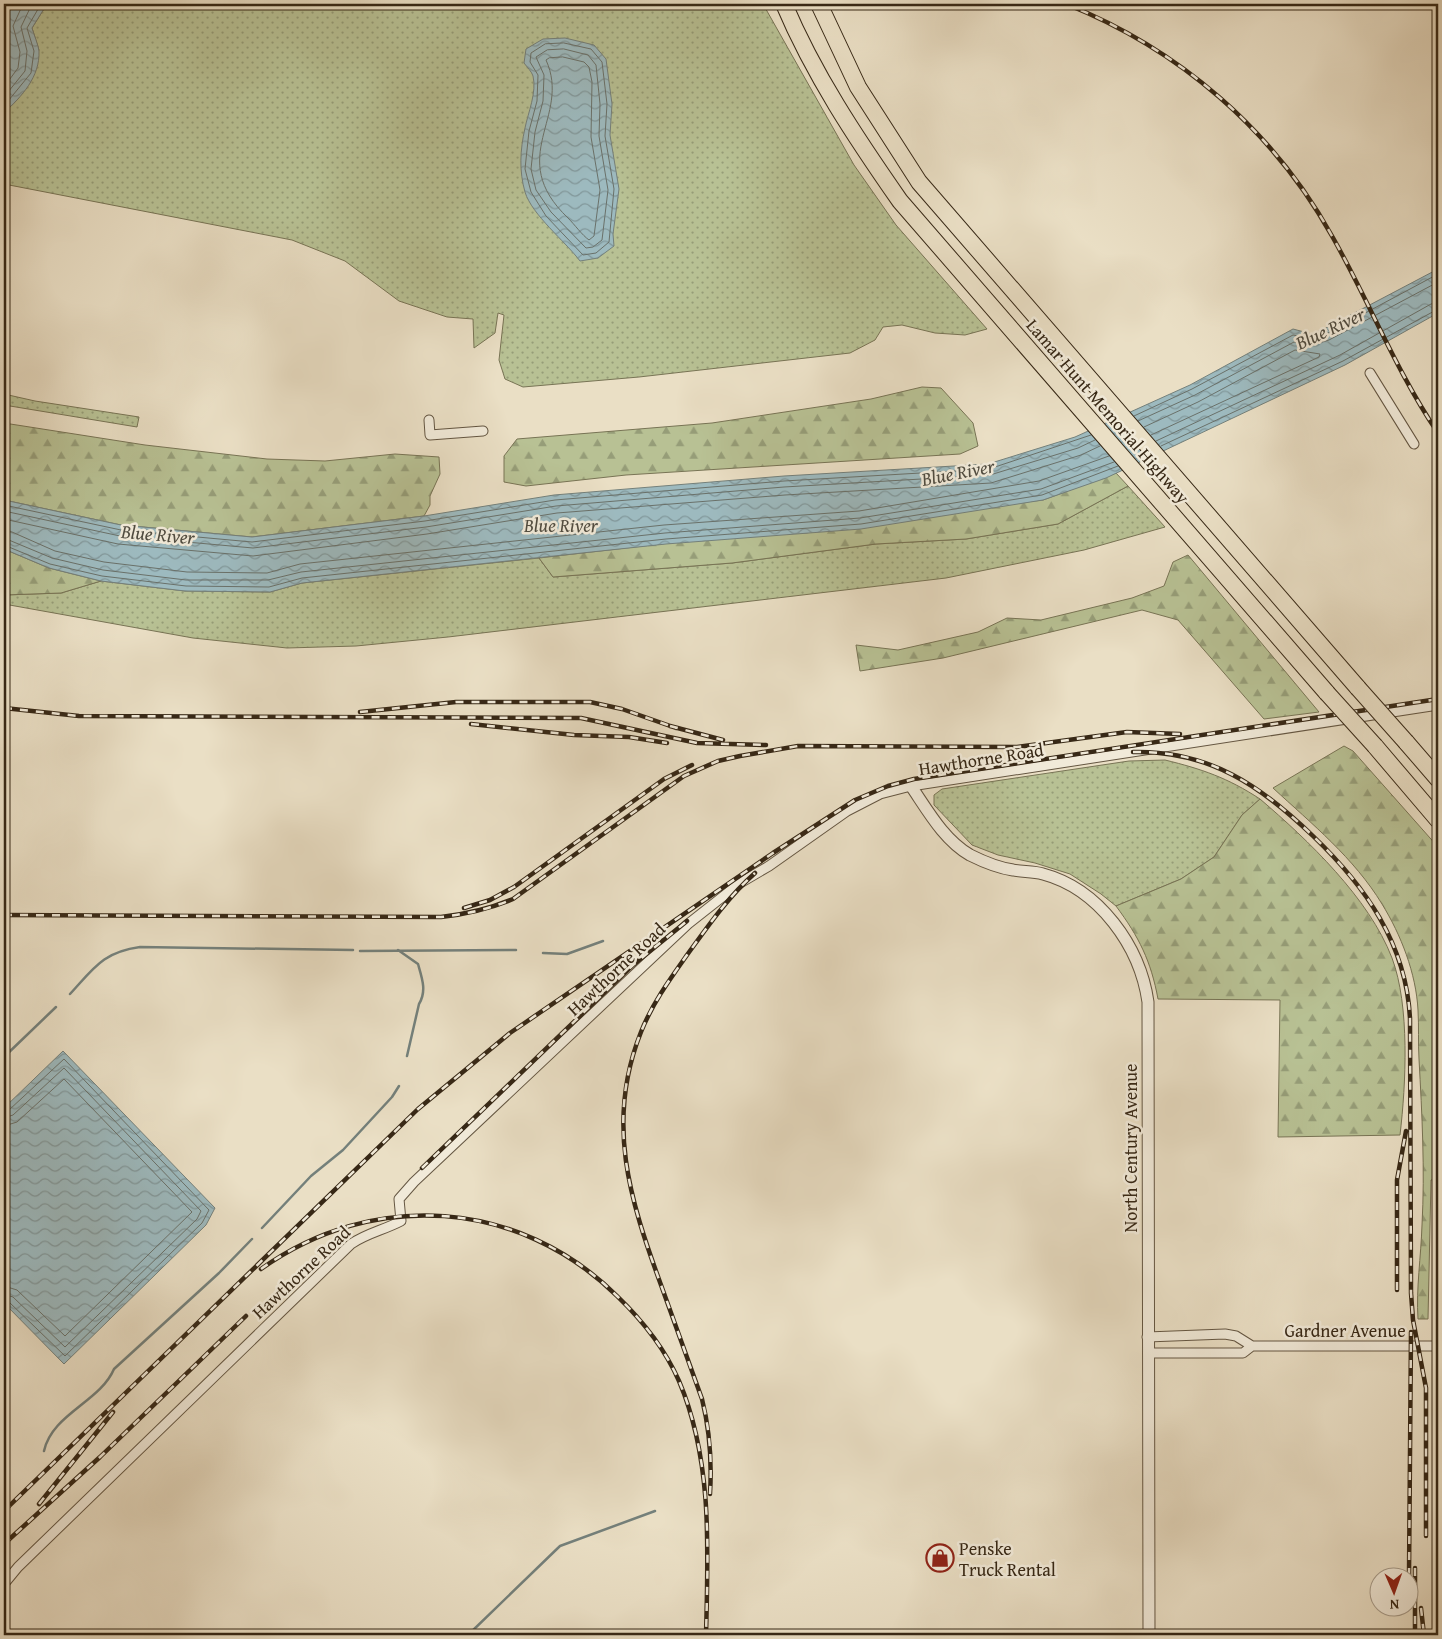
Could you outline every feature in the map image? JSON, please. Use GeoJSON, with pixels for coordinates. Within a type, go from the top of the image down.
{"type":"FeatureCollection","features":[{"type":"Feature","properties":{"kind":"highway","name":"Lamar Hunt Memorial Highway"},"geometry":{"type":"LineString","coordinates":[[784,4],[802,47],[853,132],[900,201],[988,305],[1438,820]]}},
{"type":"Feature","properties":{"kind":"highway","name":"Lamar Hunt Memorial Highway"},"geometry":{"type":"LineString","coordinates":[[819,4],[858,87],[919,182],[1438,779]]}},
{"type":"Feature","properties":{"kind":"street"},"geometry":{"type":"LineString","coordinates":[[1370,373],[1414,444]]}},
{"type":"Feature","properties":{"kind":"street"},"geometry":{"type":"LineString","coordinates":[[429,420],[430,434],[483,431]]}},
{"type":"Feature","properties":{"kind":"street","name":"Hawthorne Road"},"geometry":{"type":"LineString","coordinates":[[4,1584],[18,1568],[351,1244],[366,1233],[389,1228],[401,1221],[398,1199],[414,1182],[668,941],[740,883],[769,866],[847,811],[880,794],[911,786],[1438,705]]}},
{"type":"Feature","properties":{"kind":"street","name":"North Century Avenue"},"geometry":{"type":"LineString","coordinates":[[911,786],[924,807],[958,848],[972,856],[1011,870],[1042,873],[1076,889],[1108,917],[1134,954],[1146,987],[1148,1002],[1147,1337],[1149,1635]]}},
{"type":"Feature","properties":{"kind":"street","name":"Gardner Avenue"},"geometry":{"type":"LineString","coordinates":[[1147,1337],[1225,1334],[1236,1336],[1252,1346],[1438,1346]]}},
{"type":"Feature","properties":{"kind":"street","name":"Gardner Avenue"},"geometry":{"type":"LineString","coordinates":[[1148,1353],[1243,1353],[1252,1346]]}},
{"type":"Feature","properties":{"kind":"green space"},"geometry":{"type":"Polygon","coordinates":[[[47,4],[763,4],[854,165],[896,225],[987,329],[965,335],[935,333],[902,325],[883,327],[875,340],[850,353],[639,377],[523,387],[505,379],[499,360],[504,315],[498,313],[495,333],[474,348],[473,319],[447,317],[399,301],[345,261],[292,240],[4,184],[4,113],[17,100],[39,50],[32,28],[47,4]]]}},
{"type":"Feature","properties":{"kind":"green space"},"geometry":{"type":"Polygon","coordinates":[[[922,387],[941,388],[973,423],[978,446],[960,454],[626,475],[526,486],[504,482],[504,456],[517,439],[712,423],[871,399],[922,387]]]}},
{"type":"Feature","properties":{"kind":"green space"},"geometry":{"type":"Polygon","coordinates":[[[4,394],[35,401],[139,417],[137,427],[4,405],[4,394]]]}},
{"type":"Feature","properties":{"kind":"green space"},"geometry":{"type":"Polygon","coordinates":[[[4,423],[145,445],[267,459],[325,461],[395,454],[439,457],[440,474],[430,496],[430,505],[424,516],[252,537],[121,525],[4,500],[4,423]]]}},
{"type":"Feature","properties":{"kind":"green space"},"geometry":{"type":"Polygon","coordinates":[[[1116,473],[1128,486],[1058,524],[966,539],[876,544],[732,563],[553,577],[539,558],[1043,500],[1116,473]]]}},
{"type":"Feature","properties":{"kind":"green space"},"geometry":{"type":"Polygon","coordinates":[[[1128,486],[1165,527],[1084,550],[946,578],[448,637],[356,646],[287,648],[193,638],[4,604],[4,595],[61,593],[101,581],[185,591],[270,592],[302,583],[539,558],[553,577],[732,563],[876,544],[966,539],[1058,524],[1128,486]]]}},
{"type":"Feature","properties":{"kind":"green space"},"geometry":{"type":"Polygon","coordinates":[[[4,549],[49,568],[101,581],[61,593],[4,595],[4,549]]]}},
{"type":"Feature","properties":{"kind":"green space"},"geometry":{"type":"Polygon","coordinates":[[[1188,555],[1319,712],[1264,719],[1178,620],[1142,610],[943,658],[860,671],[856,645],[898,650],[978,632],[1007,618],[1041,620],[1132,598],[1164,586],[1173,562],[1188,555]]]}},
{"type":"Feature","properties":{"kind":"green space"},"geometry":{"type":"Polygon","coordinates":[[[1344,746],[1353,751],[1438,847],[1438,1179],[1431,1180],[1428,1319],[1418,1319],[1418,1284],[1423,1204],[1423,1142],[1418,1010],[1411,968],[1395,928],[1371,887],[1332,842],[1273,788],[1344,746]]]}},
{"type":"Feature","properties":{"kind":"green space"},"geometry":{"type":"Polygon","coordinates":[[[1165,760],[1214,775],[1237,785],[1260,799],[1242,815],[1214,857],[1181,879],[1116,906],[1070,874],[1035,863],[998,855],[972,845],[934,805],[934,795],[942,789],[1129,761],[1165,760]]]}},
{"type":"Feature","properties":{"kind":"green space"},"geometry":{"type":"Polygon","coordinates":[[[1260,799],[1317,852],[1353,892],[1382,936],[1392,958],[1398,977],[1404,1022],[1405,1069],[1400,1135],[1278,1137],[1280,1000],[1158,999],[1148,961],[1138,939],[1116,906],[1181,879],[1214,857],[1242,815],[1260,799]]]}},
{"type":"Feature","properties":{"kind":"water"},"geometry":{"type":"Polygon","coordinates":[[[4,4],[47,4],[32,28],[39,51],[39,60],[33,78],[23,93],[4,113],[4,4]]]}},
{"type":"Feature","properties":{"kind":"water"},"geometry":{"type":"Polygon","coordinates":[[[565,38],[594,45],[606,59],[612,104],[610,135],[619,189],[613,234],[614,246],[598,258],[580,261],[534,210],[525,192],[521,168],[523,136],[534,89],[531,71],[524,63],[526,49],[543,39],[565,38]]]}},
{"type":"Feature","properties":{"kind":"water","name":"Blue River"},"geometry":{"type":"Polygon","coordinates":[[[1438,269],[1438,313],[1345,365],[1106,478],[1043,500],[861,529],[666,544],[302,583],[270,592],[185,591],[101,581],[49,568],[4,549],[4,500],[121,525],[252,537],[424,516],[554,495],[784,476],[988,464],[1075,437],[1190,385],[1293,329],[1312,334],[1324,329],[1438,269]]]}},
{"type":"Feature","properties":{"kind":"water"},"geometry":{"type":"Polygon","coordinates":[[[63,1051],[215,1208],[206,1225],[64,1364],[4,1303],[4,1108],[63,1051]]]}},
{"type":"Feature","properties":{"kind":"waterway"},"geometry":{"type":"LineString","coordinates":[[543,953],[567,954],[603,941]]}},
{"type":"Feature","properties":{"kind":"waterway"},"geometry":{"type":"LineString","coordinates":[[70,994],[100,963],[108,957],[127,949],[140,947],[353,950]]}},
{"type":"Feature","properties":{"kind":"waterway"},"geometry":{"type":"LineString","coordinates":[[398,950],[418,964],[423,984],[423,994],[407,1056]]}},
{"type":"Feature","properties":{"kind":"waterway"},"geometry":{"type":"LineString","coordinates":[[360,951],[516,950]]}},
{"type":"Feature","properties":{"kind":"waterway"},"geometry":{"type":"LineString","coordinates":[[4,1057],[56,1007]]}},
{"type":"Feature","properties":{"kind":"waterway"},"geometry":{"type":"LineString","coordinates":[[262,1228],[311,1176],[343,1150],[392,1097],[399,1086]]}},
{"type":"Feature","properties":{"kind":"waterway"},"geometry":{"type":"LineString","coordinates":[[44,1451],[56,1427],[98,1391],[114,1369],[219,1273],[252,1239]]}},
{"type":"Feature","properties":{"kind":"waterway"},"geometry":{"type":"LineString","coordinates":[[468,1635],[560,1546],[655,1511]]}},
{"type":"Feature","properties":{"kind":"railway"},"geometry":{"type":"LineString","coordinates":[[1066,4],[1147,44],[1184,69],[1219,97],[1252,128],[1281,161],[1308,197],[1332,236],[1396,361],[1438,433]]}},
{"type":"Feature","properties":{"kind":"railway"},"geometry":{"type":"LineString","coordinates":[[4,1511],[418,1109],[510,1033],[773,853],[855,800],[888,786],[914,779],[1438,699]]}},
{"type":"Feature","properties":{"kind":"railway"},"geometry":{"type":"LineString","coordinates":[[360,712],[456,702],[590,702],[622,709],[676,728]]}},
{"type":"Feature","properties":{"kind":"railway"},"geometry":{"type":"LineString","coordinates":[[4,708],[79,716],[581,718],[697,743],[766,745]]}},
{"type":"Feature","properties":{"kind":"railway"},"geometry":{"type":"LineString","coordinates":[[471,724],[574,735],[629,737],[667,743]]}},
{"type":"Feature","properties":{"kind":"railway"},"geometry":{"type":"LineString","coordinates":[[670,726],[723,740]]}},
{"type":"Feature","properties":{"kind":"railway"},"geometry":{"type":"LineString","coordinates":[[4,915],[451,916],[469,913],[513,899],[684,776],[718,761],[798,746],[1017,747],[1127,732],[1180,734]]}},
{"type":"Feature","properties":{"kind":"railway"},"geometry":{"type":"LineString","coordinates":[[1133,752],[1160,753],[1186,757],[1210,765],[1232,774],[1274,801],[1313,836],[1350,875],[1380,918],[1400,965],[1407,991],[1410,1018],[1411,1293],[1413,1320],[1426,1388],[1426,1536]]}},
{"type":"Feature","properties":{"kind":"railway"},"geometry":{"type":"LineString","coordinates":[[464,908],[490,900],[514,887],[664,779],[692,765]]}},
{"type":"Feature","properties":{"kind":"railway"},"geometry":{"type":"LineString","coordinates":[[710,1494],[710,1446],[702,1399],[650,1253],[632,1191],[623,1129],[625,1098],[630,1065],[645,1022],[656,1002],[674,973],[727,902],[755,873]]}},
{"type":"Feature","properties":{"kind":"railway"},"geometry":{"type":"LineString","coordinates":[[422,1168],[633,965],[687,921]]}},
{"type":"Feature","properties":{"kind":"railway"},"geometry":{"type":"LineString","coordinates":[[1397,1290],[1397,1180],[1406,1131]]}},
{"type":"Feature","properties":{"kind":"railway"},"geometry":{"type":"LineString","coordinates":[[261,1269],[304,1243],[350,1226],[397,1217],[444,1216],[491,1224],[536,1240],[578,1264],[617,1296],[652,1336],[667,1358],[679,1381],[690,1411],[698,1443],[706,1506],[706,1635]]}},
{"type":"Feature","properties":{"kind":"railway"},"geometry":{"type":"LineString","coordinates":[[4,1544],[100,1457],[246,1316]]}},
{"type":"Feature","properties":{"kind":"railway"},"geometry":{"type":"LineString","coordinates":[[1409,1566],[1411,1332]]}},
{"type":"Feature","properties":{"kind":"railway"},"geometry":{"type":"LineString","coordinates":[[39,1504],[113,1412]]}},
{"type":"Feature","properties":{"kind":"railway"},"geometry":{"type":"LineString","coordinates":[[1421,1608],[1424,1635]]}},
{"type":"Feature","properties":{"kind":"railway"},"geometry":{"type":"LineString","coordinates":[[1415,1616],[1415,1635]]}},
{"type":"Feature","properties":{"kind":"place","name":"Penske Truck Rental"},"geometry":{"type":"Point","coordinates":[940,1558]}}]}
